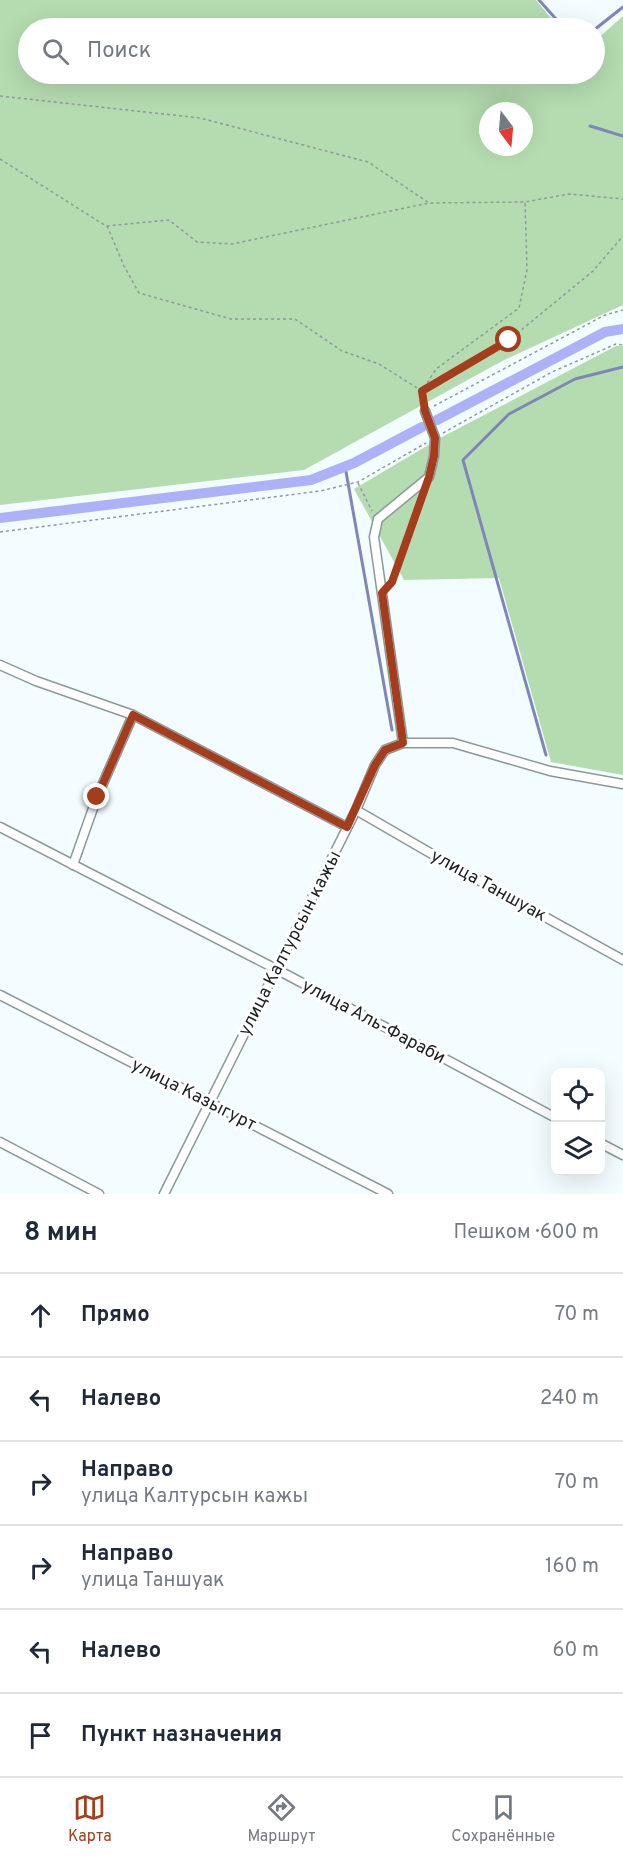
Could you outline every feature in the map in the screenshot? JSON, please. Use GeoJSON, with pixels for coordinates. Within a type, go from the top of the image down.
{"type":"FeatureCollection","features":[{"type":"Feature","properties":{"kind":"street"},"geometry":{"type":"LineString","coordinates":[[425,411],[435,438],[429,477],[378,519],[374,537],[403,743],[453,743],[550,771],[623,784]]}},
{"type":"Feature","properties":{"kind":"street"},"geometry":{"type":"LineString","coordinates":[[0,665],[36,681],[133,715],[347,827]]}},
{"type":"Feature","properties":{"kind":"street"},"geometry":{"type":"LineString","coordinates":[[73,865],[97,797],[133,715]]}},
{"type":"Feature","properties":{"kind":"street","name":"улица Калтурсын кажы"},"geometry":{"type":"LineString","coordinates":[[164,1194],[356,810],[375,765],[385,750],[403,743]]}},
{"type":"Feature","properties":{"kind":"street","name":"улица Таншуак"},"geometry":{"type":"LineString","coordinates":[[356,810],[623,960]]}},
{"type":"Feature","properties":{"kind":"street","name":"улица Аль-Фараби"},"geometry":{"type":"LineString","coordinates":[[0,827],[276,969],[551,1116]]}},
{"type":"Feature","properties":{"kind":"street","name":"улица Казыгурт"},"geometry":{"type":"LineString","coordinates":[[0,995],[388,1194]]}},
{"type":"Feature","properties":{"kind":"street"},"geometry":{"type":"LineString","coordinates":[[0,1142],[99,1194]]}},
{"type":"Feature","properties":{"kind":"street"},"geometry":{"type":"LineString","coordinates":[[605,1146],[623,1155]]}},
{"type":"Feature","properties":{"kind":"path"},"geometry":{"type":"LineString","coordinates":[[0,96],[200,118],[368,162],[429,203]]}},
{"type":"Feature","properties":{"kind":"path"},"geometry":{"type":"LineString","coordinates":[[0,159],[106,226],[139,292],[231,319],[295,319],[342,351],[379,364],[422,391]]}},
{"type":"Feature","properties":{"kind":"path"},"geometry":{"type":"LineString","coordinates":[[106,226],[169,220],[197,242],[232,244],[429,203],[525,202],[569,194],[623,199]]}},
{"type":"Feature","properties":{"kind":"path"},"geometry":{"type":"LineString","coordinates":[[525,202],[526,270],[519,308],[436,369],[422,391],[425,411],[605,315],[623,310]]}},
{"type":"Feature","properties":{"kind":"path"},"geometry":{"type":"LineString","coordinates":[[422,391],[509,340],[592,271],[623,236]]}},
{"type":"Feature","properties":{"kind":"path"},"geometry":{"type":"LineString","coordinates":[[0,532],[320,491],[358,482],[552,372],[616,344],[623,345]]}},
{"type":"Feature","properties":{"kind":"path"},"geometry":{"type":"LineString","coordinates":[[382,593],[392,582],[429,477]]}},
{"type":"Feature","properties":{"kind":"path"},"geometry":{"type":"LineString","coordinates":[[358,482],[367,505],[378,519]]}},
{"type":"Feature","properties":{"kind":"green space"},"geometry":{"type":"Polygon","coordinates":[[[0,0],[536,0],[551,18],[18,18],[18,84],[605,84],[605,32],[623,16],[623,305],[504,360],[304,470],[0,505],[0,0]]]}},
{"type":"Feature","properties":{"kind":"green space"},"geometry":{"type":"Polygon","coordinates":[[[616,346],[623,346],[623,775],[551,762],[499,578],[404,580],[354,489],[442,437],[616,346]]]}},
{"type":"Feature","properties":{"kind":"waterway"},"geometry":{"type":"LineString","coordinates":[[539,0],[555,18]]}},
{"type":"Feature","properties":{"kind":"waterway"},"geometry":{"type":"LineString","coordinates":[[605,21],[623,7]]}},
{"type":"Feature","properties":{"kind":"waterway"},"geometry":{"type":"LineString","coordinates":[[590,126],[623,136]]}},
{"type":"Feature","properties":{"kind":"waterway"},"geometry":{"type":"LineString","coordinates":[[437,420],[605,332],[623,329]]}},
{"type":"Feature","properties":{"kind":"waterway"},"geometry":{"type":"LineString","coordinates":[[546,755],[463,460],[509,414],[575,379],[623,367]]}},
{"type":"Feature","properties":{"kind":"waterway"},"geometry":{"type":"LineString","coordinates":[[0,518],[311,480],[354,463],[422,427]]}},
{"type":"Feature","properties":{"kind":"waterway"},"geometry":{"type":"LineString","coordinates":[[345,466],[392,730]]}},
{"type":"Feature","properties":{"kind":"route"},"geometry":{"type":"LineString","coordinates":[[97,797],[133,715],[347,827],[375,765],[385,750],[403,743],[382,593],[392,582],[429,477],[434,456],[435,438],[425,411],[422,391],[509,340]]}}]}
